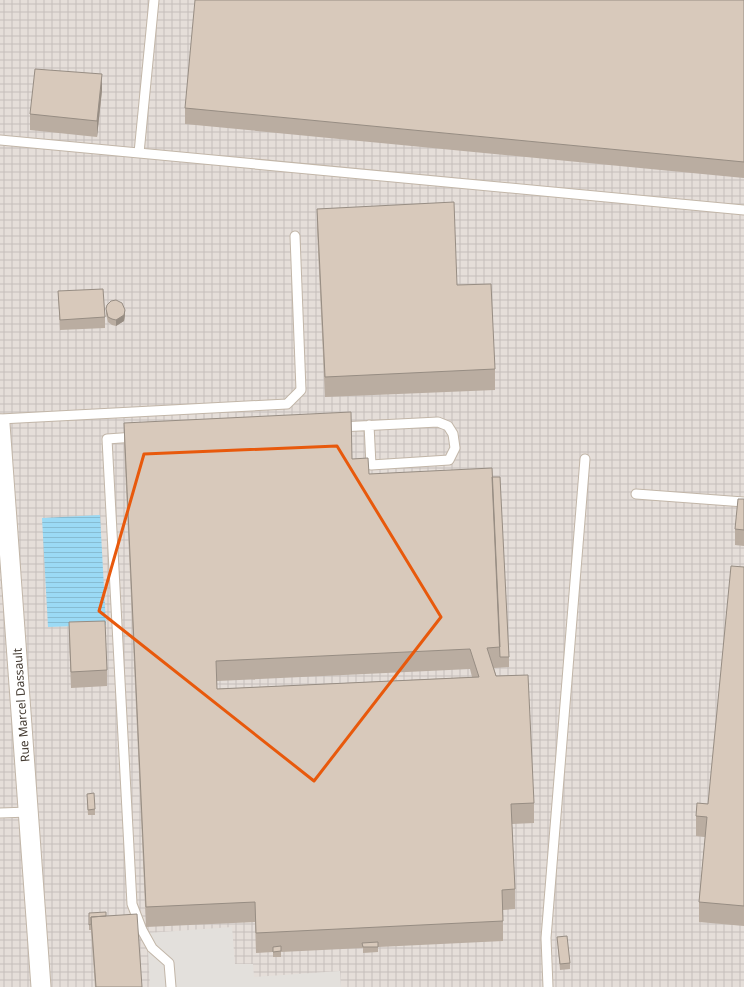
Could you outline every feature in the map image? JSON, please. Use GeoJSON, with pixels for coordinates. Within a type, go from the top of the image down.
{"type":"FeatureCollection","features":[{"type":"Feature","properties":{"kind":"street","name":"Rue Marcel Dassault"},"geometry":{"type":"LineString","coordinates":[[0,424],[6,591],[29,812],[42,987]]}},
{"type":"Feature","properties":{"kind":"lane"},"geometry":{"type":"LineString","coordinates":[[139,153],[154,0]]}},
{"type":"Feature","properties":{"kind":"lane"},"geometry":{"type":"LineString","coordinates":[[0,140],[744,210]]}},
{"type":"Feature","properties":{"kind":"lane"},"geometry":{"type":"LineString","coordinates":[[0,419],[287,404],[301,390],[295,236]]}},
{"type":"Feature","properties":{"kind":"lane"},"geometry":{"type":"LineString","coordinates":[[329,427],[369,425],[438,422],[448,426],[453,434],[455,448],[449,460],[371,465],[369,425]]}},
{"type":"Feature","properties":{"kind":"lane"},"geometry":{"type":"LineString","coordinates":[[147,437],[107,439],[132,904],[142,930],[152,948],[169,963],[171,987]]}},
{"type":"Feature","properties":{"kind":"lane"},"geometry":{"type":"LineString","coordinates":[[548,987],[546,938],[585,458]]}},
{"type":"Feature","properties":{"kind":"lane"},"geometry":{"type":"LineString","coordinates":[[636,494],[744,502]]}},
{"type":"Feature","properties":{"kind":"lane"},"geometry":{"type":"LineString","coordinates":[[0,813],[29,812]]}},
{"type":"Feature","properties":{"kind":"highlighted area"},"geometry":{"type":"Polygon","coordinates":[[[337,446],[441,617],[314,781],[99,611],[144,454],[337,446]]]}},
{"type":"Feature","properties":{"kind":"shaded area"},"geometry":{"type":"Polygon","coordinates":[[[0,0],[744,0],[744,987],[0,987],[0,0]]]}},
{"type":"Feature","properties":{"kind":"shaded area"},"geometry":{"type":"Polygon","coordinates":[[[232,927],[235,964],[253,964],[254,977],[340,971],[341,987],[150,987],[147,933],[232,927]]]}},
{"type":"Feature","properties":{"kind":"water"},"geometry":{"type":"Polygon","coordinates":[[[100,515],[106,625],[48,627],[42,518],[100,515]]]}},
{"type":"Feature","properties":{"kind":"building"},"geometry":{"type":"Polygon","coordinates":[[[195,0],[744,0],[744,162],[185,108],[195,0]]]}},
{"type":"Feature","properties":{"kind":"building"},"geometry":{"type":"Polygon","coordinates":[[[35,69],[102,74],[97,121],[30,114],[35,69]]]}},
{"type":"Feature","properties":{"kind":"building"},"geometry":{"type":"Polygon","coordinates":[[[454,202],[457,285],[491,284],[495,369],[325,377],[317,209],[454,202]]]}},
{"type":"Feature","properties":{"kind":"building"},"geometry":{"type":"Polygon","coordinates":[[[103,289],[105,317],[60,320],[58,291],[103,289]]]}},
{"type":"Feature","properties":{"kind":"building"},"geometry":{"type":"Polygon","coordinates":[[[116,300],[122,303],[125,310],[124,315],[116,320],[108,317],[106,309],[107,305],[111,301],[116,300]]]}},
{"type":"Feature","properties":{"kind":"building"},"geometry":{"type":"Polygon","coordinates":[[[351,412],[352,459],[368,458],[369,474],[492,468],[500,647],[487,648],[496,676],[528,675],[534,803],[511,804],[515,889],[502,890],[503,921],[256,933],[255,902],[146,907],[124,423],[351,412]],[[470,649],[216,661],[217,689],[479,677],[470,649]]]}},
{"type":"Feature","properties":{"kind":"building"},"geometry":{"type":"Polygon","coordinates":[[[492,477],[500,477],[509,657],[500,657],[492,477]]]}},
{"type":"Feature","properties":{"kind":"building"},"geometry":{"type":"Polygon","coordinates":[[[738,499],[744,499],[744,530],[735,529],[738,499]]]}},
{"type":"Feature","properties":{"kind":"building"},"geometry":{"type":"Polygon","coordinates":[[[731,566],[744,567],[744,906],[699,902],[707,817],[696,816],[697,803],[708,804],[731,566]]]}},
{"type":"Feature","properties":{"kind":"building"},"geometry":{"type":"Polygon","coordinates":[[[105,621],[107,670],[71,672],[69,622],[105,621]]]}},
{"type":"Feature","properties":{"kind":"building"},"geometry":{"type":"Polygon","coordinates":[[[94,793],[95,809],[88,810],[87,794],[94,793]]]}},
{"type":"Feature","properties":{"kind":"building"},"geometry":{"type":"Polygon","coordinates":[[[106,912],[106,916],[91,917],[91,924],[89,925],[89,913],[106,912]]]}},
{"type":"Feature","properties":{"kind":"building"},"geometry":{"type":"Polygon","coordinates":[[[137,914],[142,987],[96,987],[91,917],[137,914]]]}},
{"type":"Feature","properties":{"kind":"building"},"geometry":{"type":"Polygon","coordinates":[[[567,936],[570,963],[560,964],[557,937],[567,936]]]}},
{"type":"Feature","properties":{"kind":"building"},"geometry":{"type":"Polygon","coordinates":[[[378,942],[378,947],[363,947],[362,943],[378,942]]]}},
{"type":"Feature","properties":{"kind":"building"},"geometry":{"type":"Polygon","coordinates":[[[281,946],[281,951],[273,952],[273,947],[281,946]]]}}]}
